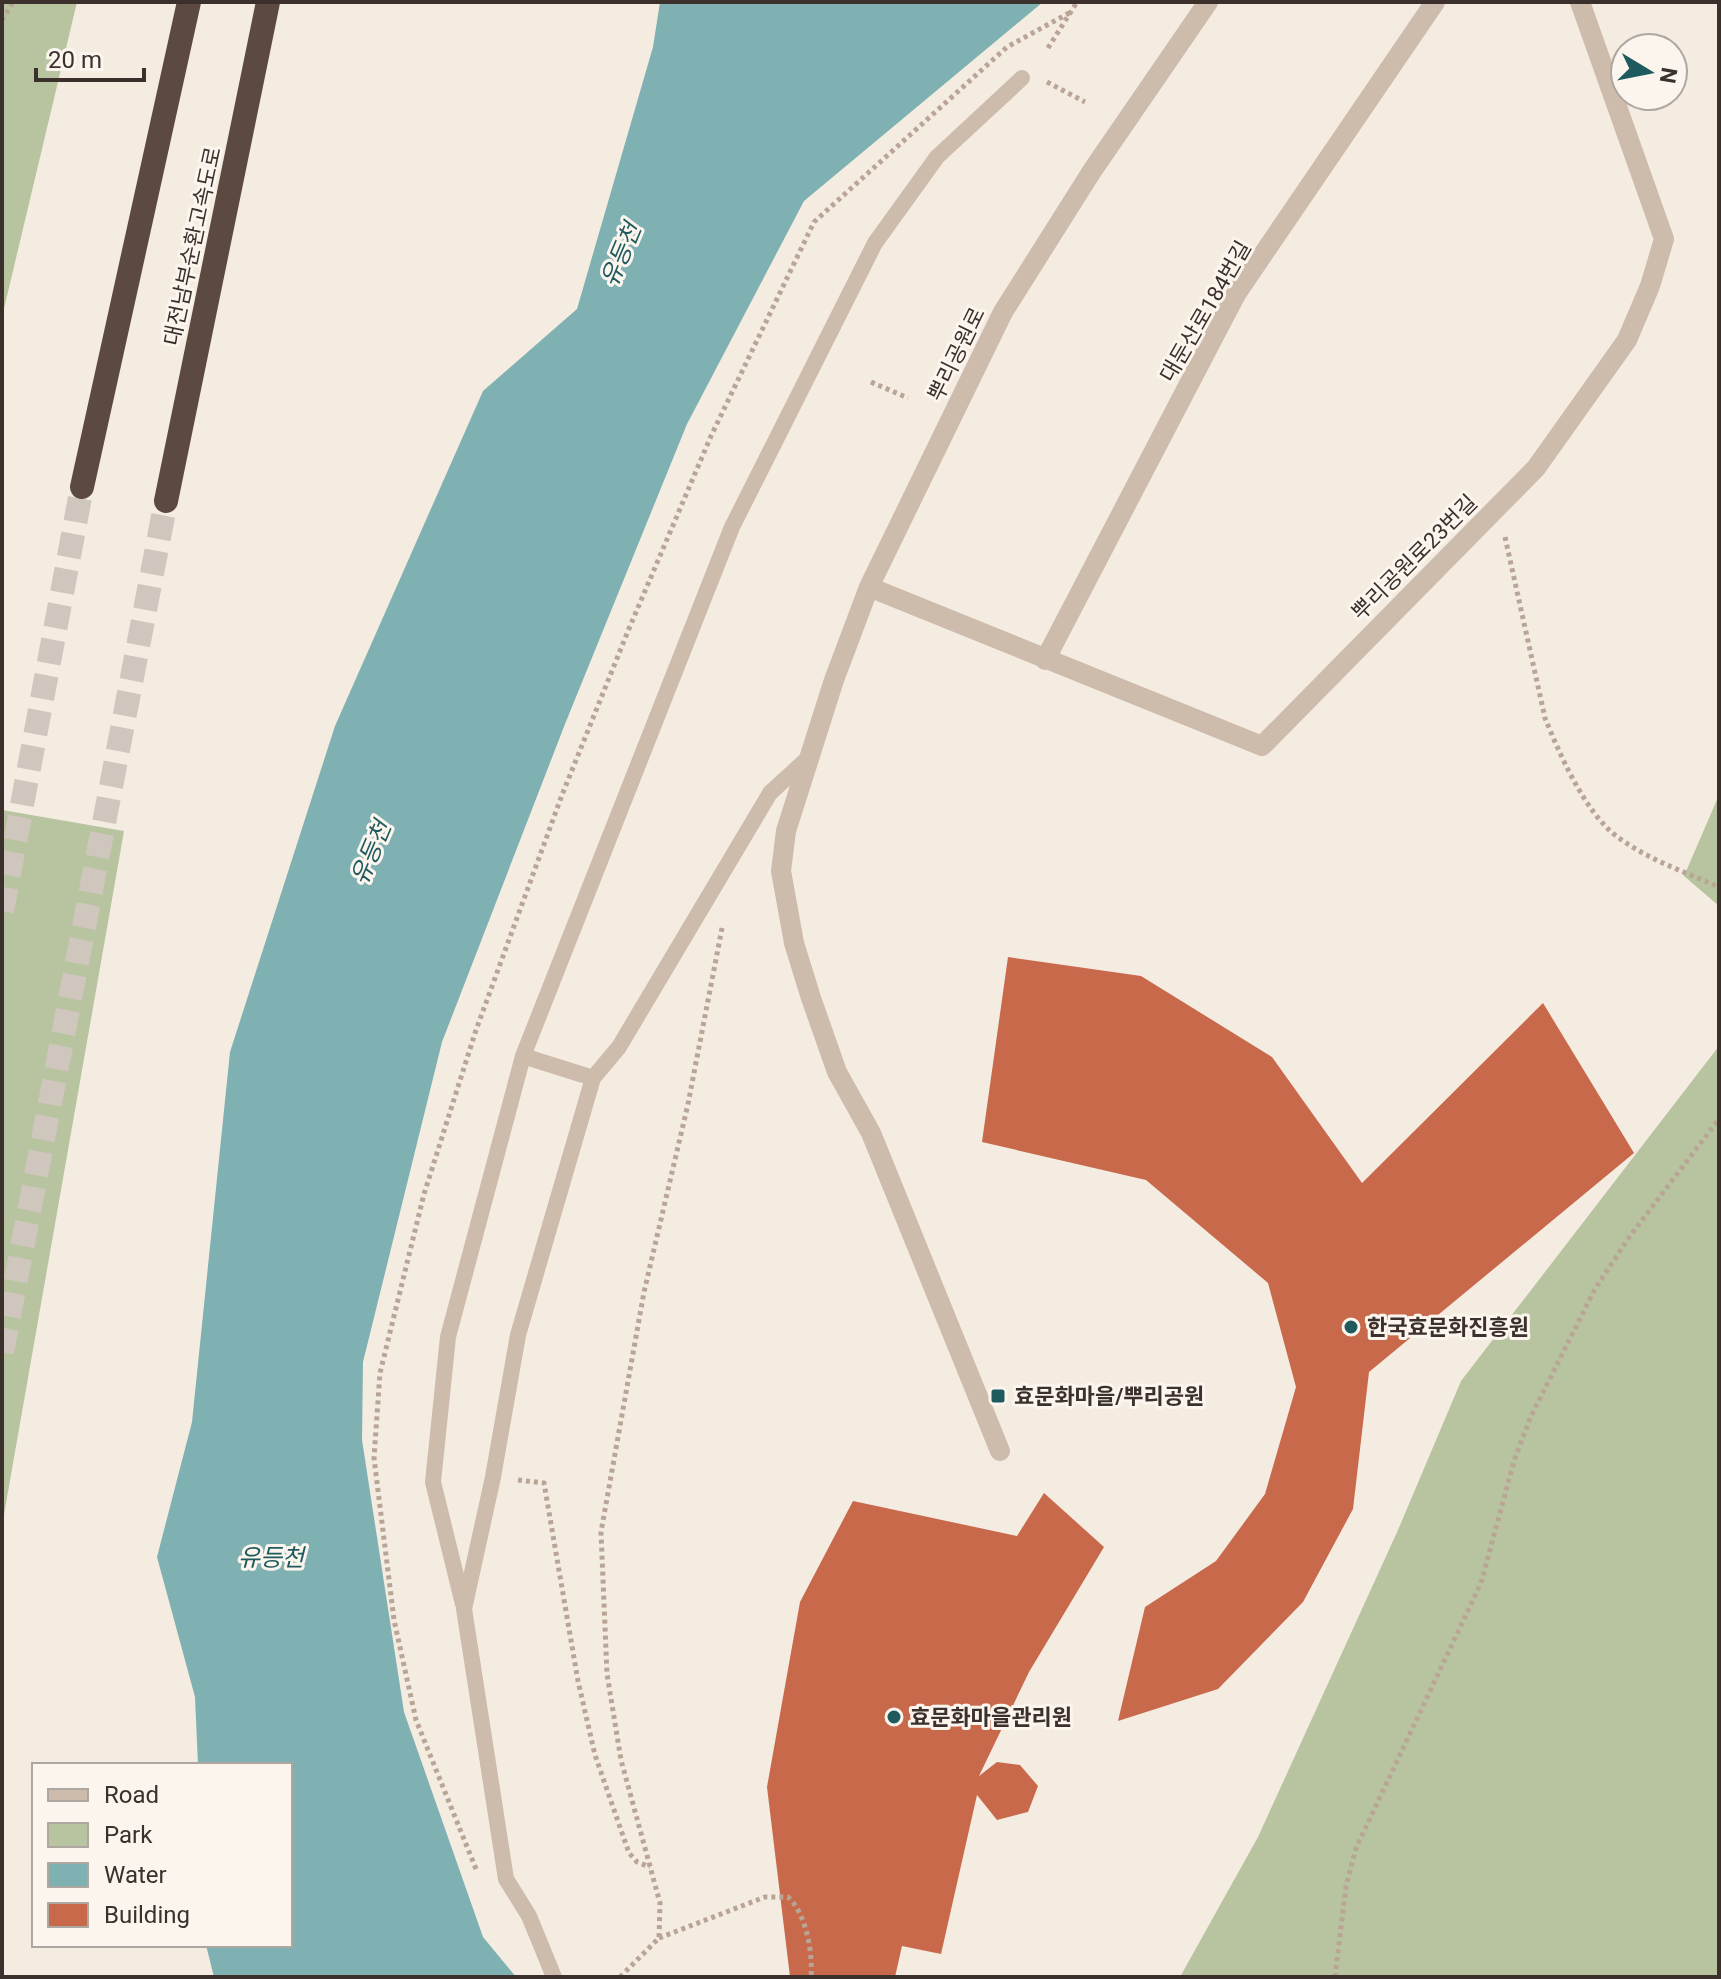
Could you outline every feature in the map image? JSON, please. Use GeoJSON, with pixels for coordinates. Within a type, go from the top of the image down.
{"type":"FeatureCollection","features":[{"type":"Feature","properties":{"kind":"highway"},"geometry":{"type":"LineString","coordinates":[[82,487],[189,2]]}},
{"type":"Feature","properties":{"kind":"highway","name":"대전남부순환고속도로"},"geometry":{"type":"LineString","coordinates":[[166,501],[268,2]]}},
{"type":"Feature","properties":{"kind":"highway"},"geometry":{"type":"LineString","coordinates":[[248,104],[282,2]]}},
{"type":"Feature","properties":{"kind":"street","name":"뿌리공원로"},"geometry":{"type":"LineString","coordinates":[[1000,1451],[871,1133],[837,1072],[794,943],[781,871],[786,831],[807,759],[869,587],[1003,312],[1092,171],[1208,2]]}},
{"type":"Feature","properties":{"kind":"street","name":"대둔산로184번길"},"geometry":{"type":"LineString","coordinates":[[1045,660],[1236,294],[1435,2]]}},
{"type":"Feature","properties":{"kind":"street","name":"뿌리공원로23번길"},"geometry":{"type":"LineString","coordinates":[[869,587],[1262,746],[1536,468],[1627,340],[1650,286],[1664,239],[1580,2]]}},
{"type":"Feature","properties":{"kind":"lane"},"geometry":{"type":"LineString","coordinates":[[554,1977],[529,1916],[506,1879],[464,1609],[433,1482],[448,1337],[523,1056],[732,527],[875,243],[937,157],[1022,78]]}},
{"type":"Feature","properties":{"kind":"lane"},"geometry":{"type":"LineString","coordinates":[[464,1609],[493,1477],[518,1335],[593,1078],[619,1047],[770,793],[807,759]]}},
{"type":"Feature","properties":{"kind":"lane"},"geometry":{"type":"LineString","coordinates":[[523,1056],[593,1078]]}},
{"type":"Feature","properties":{"kind":"path"},"geometry":{"type":"LineString","coordinates":[[2,20],[13,2]]}},
{"type":"Feature","properties":{"kind":"path"},"geometry":{"type":"LineString","coordinates":[[1048,48],[1077,2]]}},
{"type":"Feature","properties":{"kind":"path"},"geometry":{"type":"LineString","coordinates":[[1007,47],[1069,13]]}},
{"type":"Feature","properties":{"kind":"path"},"geometry":{"type":"LineString","coordinates":[[1046,81],[1085,102]]}},
{"type":"Feature","properties":{"kind":"path"},"geometry":{"type":"LineString","coordinates":[[871,382],[908,398]]}},
{"type":"Feature","properties":{"kind":"path"},"geometry":{"type":"LineString","coordinates":[[1500,504],[1545,718],[1572,775],[1592,809],[1618,838],[1649,857],[1719,887]]}},
{"type":"Feature","properties":{"kind":"path"},"geometry":{"type":"LineString","coordinates":[[659,1938],[660,1903],[621,1760],[607,1674],[601,1532],[644,1292],[688,1104],[725,916]]}},
{"type":"Feature","properties":{"kind":"path"},"geometry":{"type":"LineString","coordinates":[[1335,1977],[1346,1886],[1356,1848],[1481,1583],[1514,1461],[1531,1416],[1595,1289],[1630,1236],[1719,1119]]}},
{"type":"Feature","properties":{"kind":"path"},"geometry":{"type":"LineString","coordinates":[[493,1477],[544,1483],[578,1681],[595,1755],[629,1853],[637,1862],[651,1868]]}},
{"type":"Feature","properties":{"kind":"path"},"geometry":{"type":"LineString","coordinates":[[622,1975],[659,1938],[765,1897],[788,1897],[797,1905],[804,1924],[811,1977]]}},
{"type":"Feature","properties":{"kind":"green space"},"geometry":{"type":"Polygon","coordinates":[[[2,2],[77,2],[2,317],[2,2]]]}},
{"type":"Feature","properties":{"kind":"green space"},"geometry":{"type":"Polygon","coordinates":[[[1719,795],[1719,906],[1684,876],[1719,795]]]}},
{"type":"Feature","properties":{"kind":"green space"},"geometry":{"type":"Polygon","coordinates":[[[2,810],[124,831],[2,1526],[2,810]]]}},
{"type":"Feature","properties":{"kind":"green space"},"geometry":{"type":"Polygon","coordinates":[[[1719,1046],[1719,1977],[1180,1977],[1258,1837],[1398,1530],[1461,1381],[1719,1046]]]}},
{"type":"Feature","properties":{"kind":"water","name":"유등천"},"geometry":{"type":"Polygon","coordinates":[[[660,2],[1043,2],[804,201],[687,424],[565,724],[442,1042],[363,1362],[362,1440],[404,1712],[483,1937],[516,1977],[214,1977],[206,1947],[292,1947],[292,1763],[198,1763],[195,1697],[157,1557],[192,1422],[230,1052],[335,726],[483,391],[577,309],[653,47],[660,2]]]}},
{"type":"Feature","properties":{"kind":"building","name":"한국효문화진흥원"},"geometry":{"type":"Polygon","coordinates":[[[1008,957],[1141,976],[1272,1057],[1362,1183],[1543,1003],[1634,1153],[1369,1372],[1353,1509],[1303,1602],[1218,1689],[1118,1721],[1145,1607],[1216,1561],[1265,1494],[1296,1387],[1268,1283],[1146,1180],[982,1142],[1008,957]]]}},
{"type":"Feature","properties":{"kind":"building","name":"효문화마을관리원"},"geometry":{"type":"Polygon","coordinates":[[[1044,1493],[1104,1547],[1029,1672],[979,1776],[997,1762],[1020,1765],[1038,1786],[1028,1812],[997,1820],[977,1795],[941,1954],[902,1946],[895,1977],[790,1977],[767,1787],[800,1602],[853,1501],[1017,1536],[1044,1493]]]}},
{"type":"Feature","properties":{"kind":"tunnel"},"geometry":{"type":"LineString","coordinates":[[2,911],[82,487]]}},
{"type":"Feature","properties":{"kind":"tunnel"},"geometry":{"type":"LineString","coordinates":[[2,1352],[166,501]]}},
{"type":"Feature","properties":{"kind":"place","name":"한국효문화진흥원"},"geometry":{"type":"Point","coordinates":[1351,1327]}},
{"type":"Feature","properties":{"kind":"place","name":"효문화마을/뿌리공원"},"geometry":{"type":"Point","coordinates":[998,1396]}},
{"type":"Feature","properties":{"kind":"place","name":"효문화마을관리원"},"geometry":{"type":"Point","coordinates":[894,1717]}}]}
